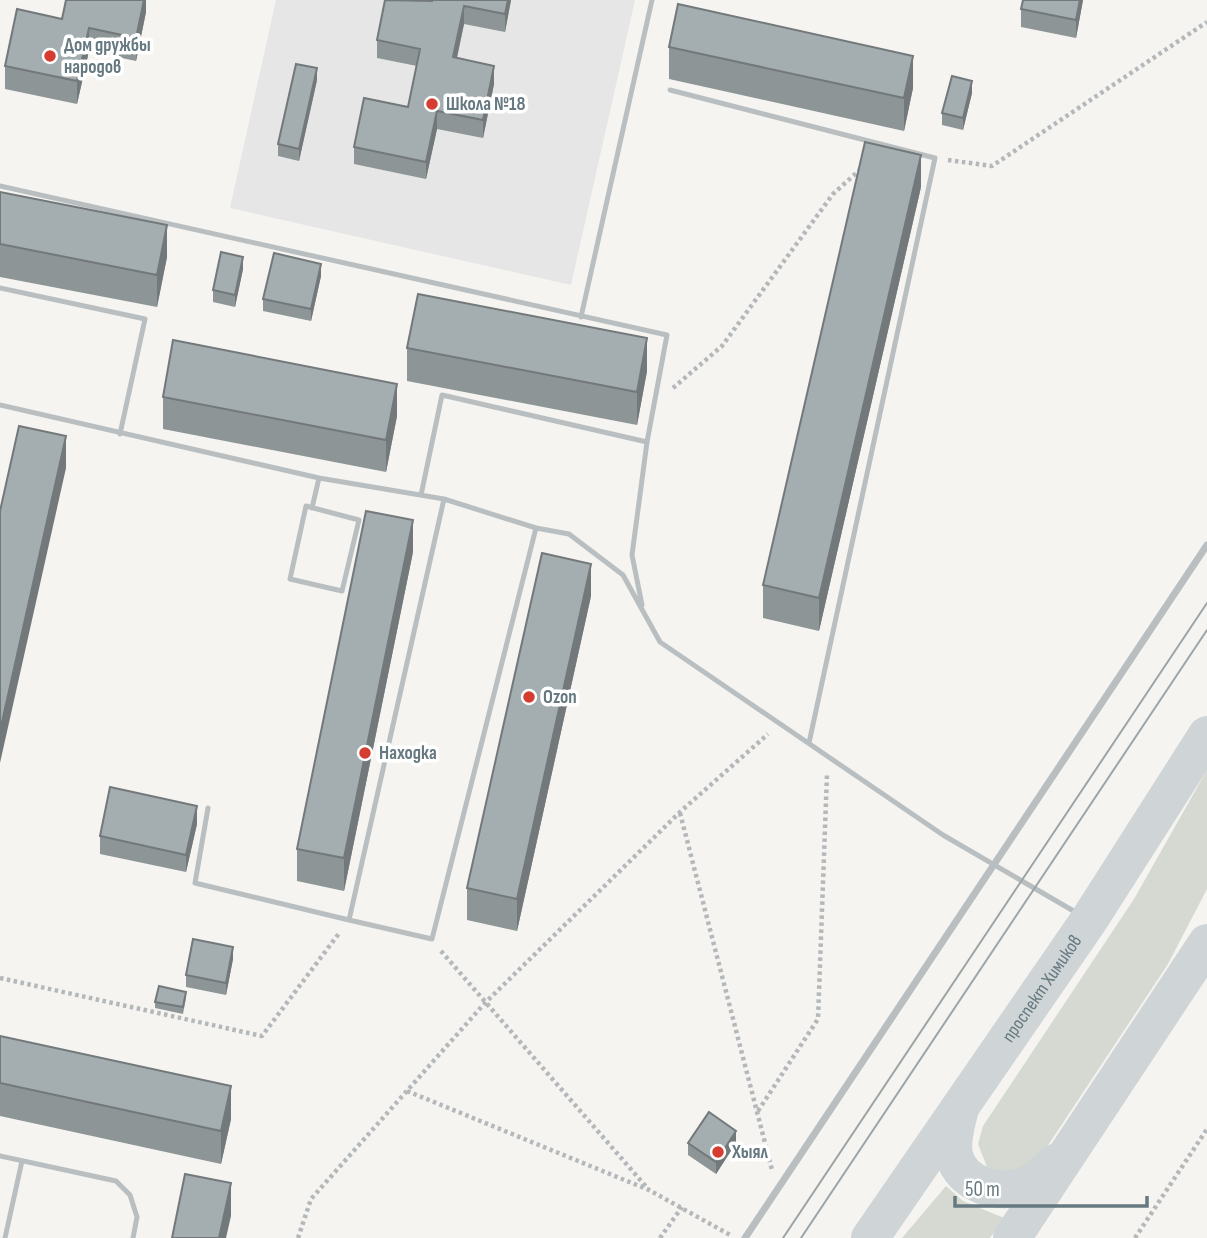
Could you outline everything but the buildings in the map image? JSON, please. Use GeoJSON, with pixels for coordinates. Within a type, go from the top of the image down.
{"type":"FeatureCollection","features":[{"type":"Feature","properties":{"kind":"main road","name":"проспект Химиков"},"geometry":{"type":"LineString","coordinates":[[870,1238],[1089,920],[1207,735]]}},
{"type":"Feature","properties":{"kind":"main road"},"geometry":{"type":"LineString","coordinates":[[1012,1238],[1207,943]]}},
{"type":"Feature","properties":{"kind":"main road"},"geometry":{"type":"LineString","coordinates":[[960,1110],[953,1141],[954,1156],[966,1174],[983,1186],[1003,1190],[1024,1186],[1067,1154]]}},
{"type":"Feature","properties":{"kind":"street"},"geometry":{"type":"LineString","coordinates":[[745,1238],[1207,545]]}},
{"type":"Feature","properties":{"kind":"lane"},"geometry":{"type":"LineString","coordinates":[[581,317],[652,0]]}},
{"type":"Feature","properties":{"kind":"lane"},"geometry":{"type":"LineString","coordinates":[[670,90],[935,158],[809,743]]}},
{"type":"Feature","properties":{"kind":"lane"},"geometry":{"type":"LineString","coordinates":[[0,186],[667,335],[647,442],[632,555],[643,611]]}},
{"type":"Feature","properties":{"kind":"lane"},"geometry":{"type":"LineString","coordinates":[[0,288],[145,319],[120,434]]}},
{"type":"Feature","properties":{"kind":"lane"},"geometry":{"type":"LineString","coordinates":[[421,495],[442,395],[647,442]]}},
{"type":"Feature","properties":{"kind":"lane"},"geometry":{"type":"LineString","coordinates":[[0,405],[319,478],[443,499],[536,528],[569,534],[623,575],[660,642],[779,724],[994,865],[1089,920]]}},
{"type":"Feature","properties":{"kind":"lane"},"geometry":{"type":"LineString","coordinates":[[312,508],[319,478]]}},
{"type":"Feature","properties":{"kind":"lane"},"geometry":{"type":"LineString","coordinates":[[349,920],[443,499]]}},
{"type":"Feature","properties":{"kind":"lane"},"geometry":{"type":"LineString","coordinates":[[306,506],[312,508],[359,520],[342,591],[290,579],[306,506]]}},
{"type":"Feature","properties":{"kind":"lane"},"geometry":{"type":"LineString","coordinates":[[208,808],[195,883],[432,939],[536,528]]}},
{"type":"Feature","properties":{"kind":"lane"},"geometry":{"type":"LineString","coordinates":[[0,1156],[116,1181],[130,1195],[137,1217],[133,1238]]}},
{"type":"Feature","properties":{"kind":"lane"},"geometry":{"type":"LineString","coordinates":[[5,1238],[22,1161]]}},
{"type":"Feature","properties":{"kind":"path"},"geometry":{"type":"LineString","coordinates":[[935,158],[992,166],[1207,22]]}},
{"type":"Feature","properties":{"kind":"path"},"geometry":{"type":"LineString","coordinates":[[654,405],[722,346],[833,194],[887,145]]}},
{"type":"Feature","properties":{"kind":"path"},"geometry":{"type":"LineString","coordinates":[[298,1238],[311,1199],[484,1004],[680,812],[779,724]]}},
{"type":"Feature","properties":{"kind":"path"},"geometry":{"type":"LineString","coordinates":[[758,1112],[818,1019],[827,755]]}},
{"type":"Feature","properties":{"kind":"path"},"geometry":{"type":"LineString","coordinates":[[680,812],[777,1189]]}},
{"type":"Feature","properties":{"kind":"path"},"geometry":{"type":"LineString","coordinates":[[0,978],[261,1036],[349,920]]}},
{"type":"Feature","properties":{"kind":"path"},"geometry":{"type":"LineString","coordinates":[[432,939],[484,1004],[649,1191]]}},
{"type":"Feature","properties":{"kind":"path"},"geometry":{"type":"LineString","coordinates":[[407,1091],[649,1191],[735,1238]]}},
{"type":"Feature","properties":{"kind":"path"},"geometry":{"type":"LineString","coordinates":[[1135,1238],[1207,1129]]}},
{"type":"Feature","properties":{"kind":"path"},"geometry":{"type":"LineString","coordinates":[[660,1238],[682,1207]]}},
{"type":"Feature","properties":{"kind":"shaded area","name":"Школа №18"},"geometry":{"type":"Polygon","coordinates":[[[276,0],[635,0],[571,285],[230,208],[276,0]]]}},
{"type":"Feature","properties":{"kind":"shaded area"},"geometry":{"type":"Polygon","coordinates":[[[1207,770],[1207,889],[1168,964],[1037,1162],[1016,1176],[987,1167],[978,1144],[983,1126],[1134,899],[1207,770]]]}},
{"type":"Feature","properties":{"kind":"shaded area"},"geometry":{"type":"Polygon","coordinates":[[[946,1186],[963,1201],[1004,1218],[990,1238],[902,1238],[946,1186]]]}},
{"type":"Feature","properties":{"kind":"tram line"},"geometry":{"type":"LineString","coordinates":[[783,1238],[1207,603]]}},
{"type":"Feature","properties":{"kind":"tram line"},"geometry":{"type":"LineString","coordinates":[[801,1238],[1207,630]]}},
{"type":"Feature","properties":{"kind":"place","name":"Дом дружбы народов"},"geometry":{"type":"Point","coordinates":[50,56]}},
{"type":"Feature","properties":{"kind":"place","name":"Школа №18"},"geometry":{"type":"Point","coordinates":[432,104]}},
{"type":"Feature","properties":{"kind":"place","name":"Ozon"},"geometry":{"type":"Point","coordinates":[529,697]}},
{"type":"Feature","properties":{"kind":"place","name":"Находка"},"geometry":{"type":"Point","coordinates":[365,753]}},
{"type":"Feature","properties":{"kind":"place","name":"Хыял"},"geometry":{"type":"Point","coordinates":[718,1152]}}]}
